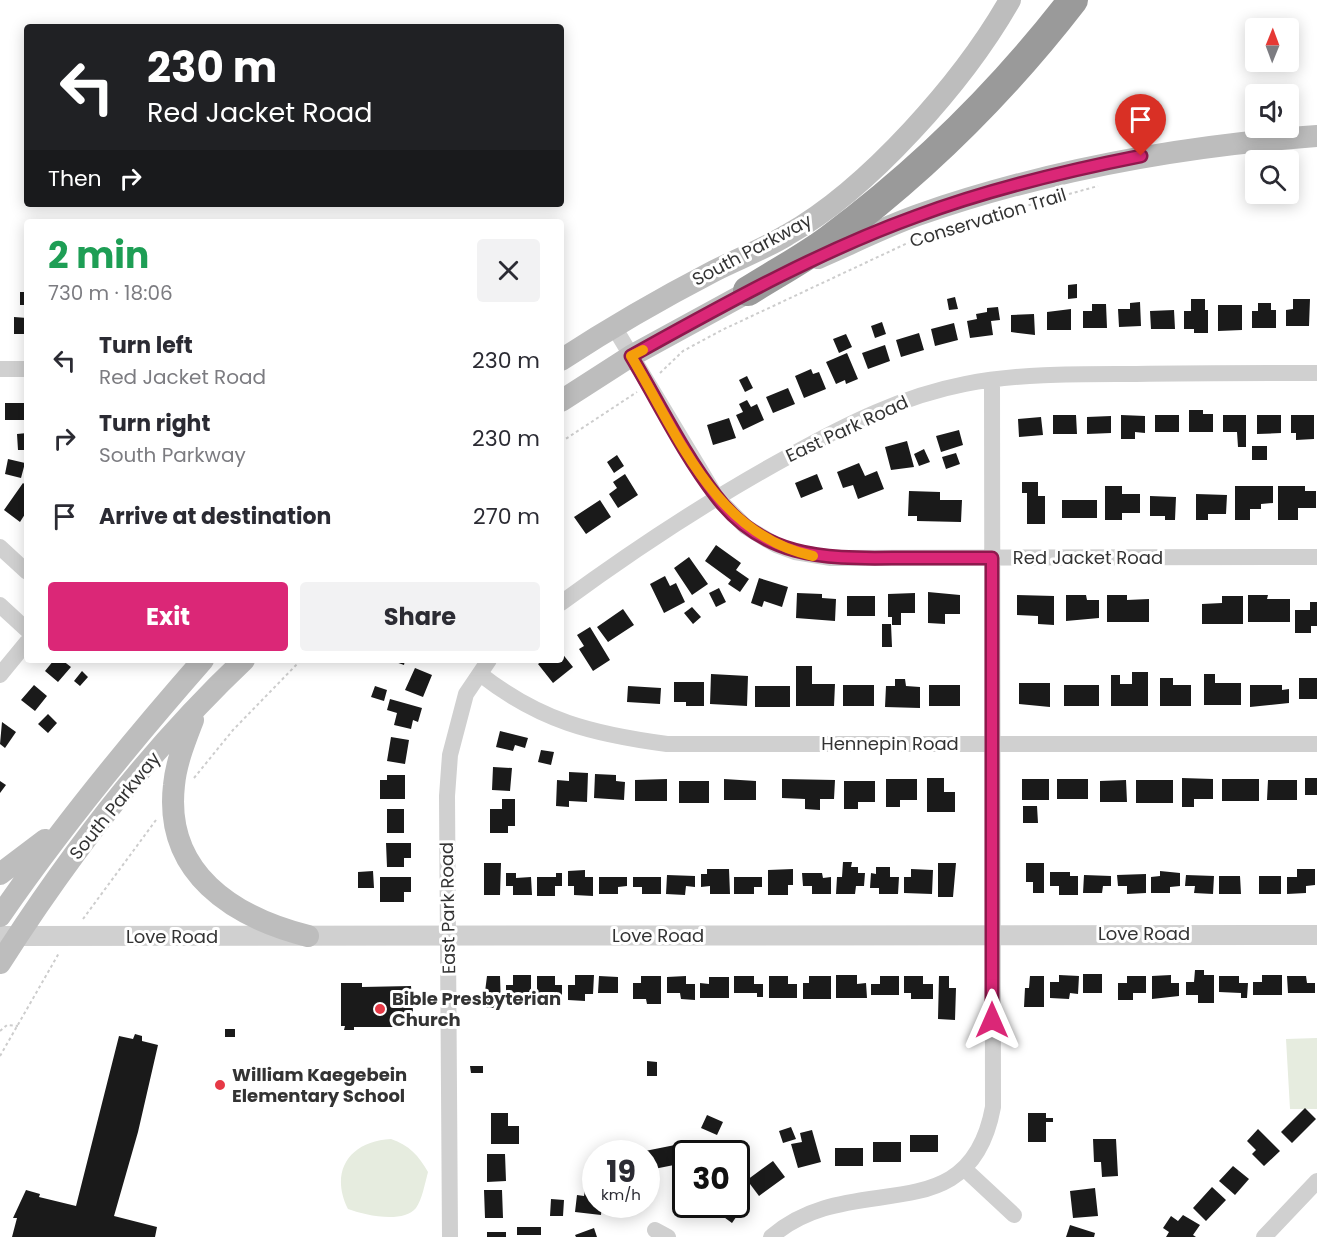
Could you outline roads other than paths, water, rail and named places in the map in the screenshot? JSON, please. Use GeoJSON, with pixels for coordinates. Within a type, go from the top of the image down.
{"type":"FeatureCollection","features":[{"type":"Feature","properties":{"kind":"highway"},"geometry":{"type":"LineString","coordinates":[[748,291],[827,241],[912,173],[965,125],[1005,82],[1072,0]]}},
{"type":"Feature","properties":{"kind":"main road","name":"South Parkway"},"geometry":{"type":"LineString","coordinates":[[564,358],[614,327],[714,271],[787,236],[834,204],[891,150],[944,92],[970,61],[1010,0]]}},
{"type":"Feature","properties":{"kind":"main road","name":"South Parkway"},"geometry":{"type":"LineString","coordinates":[[564,399],[631,356],[748,291],[916,216],[994,191],[1141,156],[1231,143],[1317,136]]}},
{"type":"Feature","properties":{"kind":"main road","name":"South Parkway"},"geometry":{"type":"LineString","coordinates":[[0,916],[37,863],[110,768],[200,663]]}},
{"type":"Feature","properties":{"kind":"main road","name":"South Parkway"},"geometry":{"type":"LineString","coordinates":[[0,963],[9,936],[199,705],[241,663]]}},
{"type":"Feature","properties":{"kind":"main road"},"geometry":{"type":"LineString","coordinates":[[199,705],[177,767],[174,784],[176,825],[181,845],[191,864],[216,895],[260,921],[308,936]]}},
{"type":"Feature","properties":{"kind":"main road"},"geometry":{"type":"LineString","coordinates":[[0,874],[50,835],[87,800]]}},
{"type":"Feature","properties":{"kind":"street","name":"Red Jacket Road"},"geometry":{"type":"LineString","coordinates":[[614,327],[717,498],[746,527],[795,552],[831,558],[1317,558]]}},
{"type":"Feature","properties":{"kind":"street"},"geometry":{"type":"LineString","coordinates":[[0,369],[24,369]]}},
{"type":"Feature","properties":{"kind":"street","name":"East Park Road"},"geometry":{"type":"LineString","coordinates":[[564,601],[717,498],[827,435],[876,412],[918,396],[992,380],[1057,374],[1317,373]]}},
{"type":"Feature","properties":{"kind":"street"},"geometry":{"type":"LineString","coordinates":[[771,1237],[782,1227],[820,1211],[912,1207],[929,1202],[959,1185],[982,1154],[988,1138],[993,1107],[992,380]]}},
{"type":"Feature","properties":{"kind":"street"},"geometry":{"type":"LineString","coordinates":[[0,547],[24,569]]}},
{"type":"Feature","properties":{"kind":"street"},"geometry":{"type":"LineString","coordinates":[[0,605],[24,627]]}},
{"type":"Feature","properties":{"kind":"street"},"geometry":{"type":"LineString","coordinates":[[0,675],[24,646]]}},
{"type":"Feature","properties":{"kind":"street","name":"East Park Road"},"geometry":{"type":"LineString","coordinates":[[450,1237],[447,796],[450,755],[466,693],[484,667]]}},
{"type":"Feature","properties":{"kind":"street","name":"Hennepin Road"},"geometry":{"type":"LineString","coordinates":[[484,667],[509,697],[550,718],[632,739],[667,744],[1317,744]]}},
{"type":"Feature","properties":{"kind":"street","name":"Love Road"},"geometry":{"type":"LineString","coordinates":[[9,936],[1317,934]]}},
{"type":"Feature","properties":{"kind":"street"},"geometry":{"type":"LineString","coordinates":[[969,1174],[1014,1215]]}},
{"type":"Feature","properties":{"kind":"street"},"geometry":{"type":"LineString","coordinates":[[1264,1237],[1317,1181]]}},
{"type":"Feature","properties":{"kind":"place","name":"Bible Presbyterian Church"},"geometry":{"type":"Point","coordinates":[380,1009]}},
{"type":"Feature","properties":{"kind":"place","name":"William Kaegebein Elementary School"},"geometry":{"type":"Point","coordinates":[220,1085]}}]}
